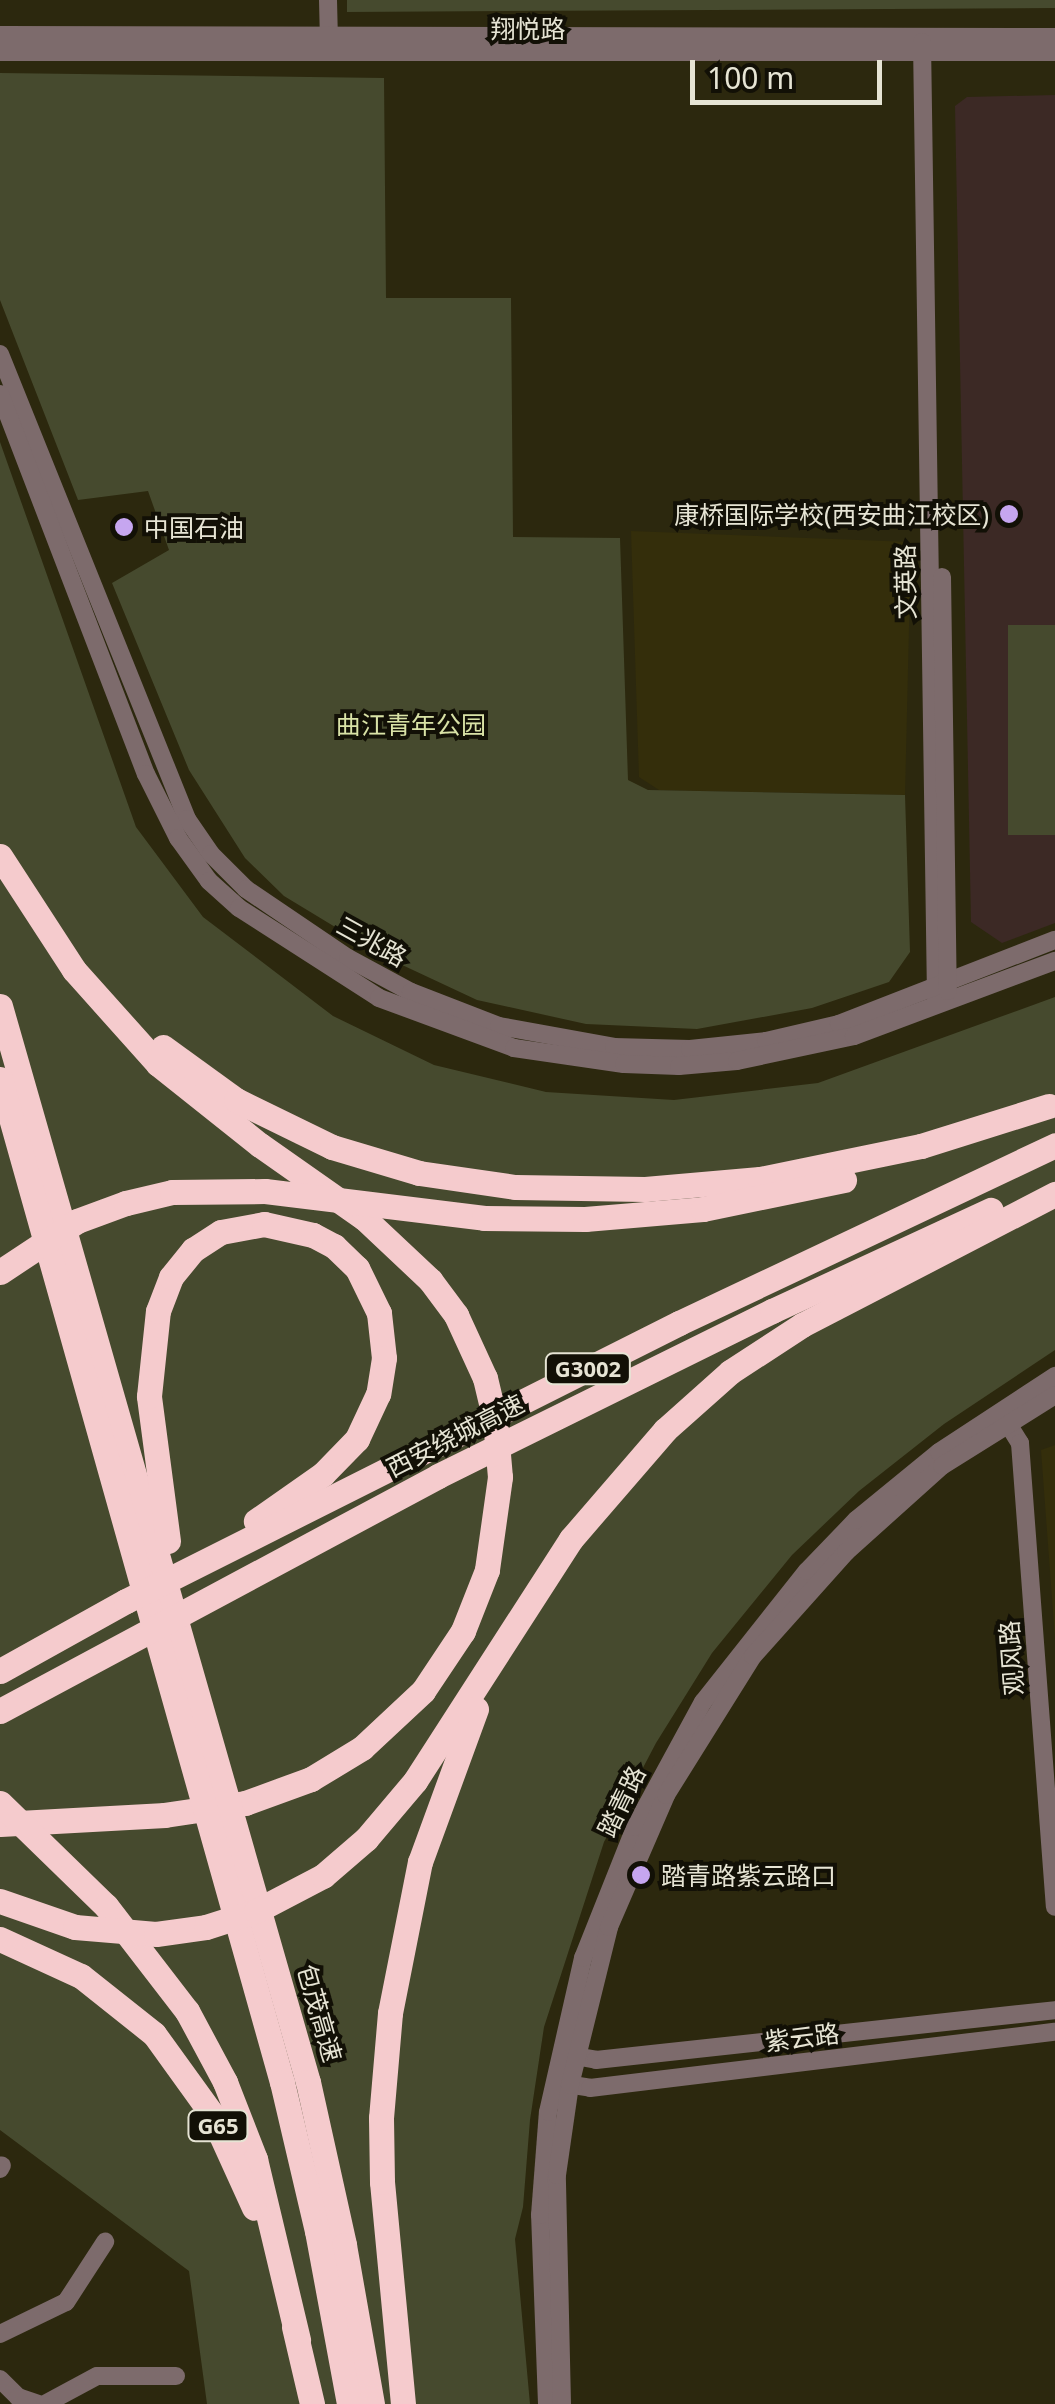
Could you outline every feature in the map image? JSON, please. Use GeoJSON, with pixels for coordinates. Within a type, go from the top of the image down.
{"type":"FeatureCollection","features":[{"type":"Feature","properties":{"kind":"highway"},"geometry":{"type":"LineString","coordinates":[[0,856],[74,970],[158,1064],[260,1145],[364,1218],[416,1264],[456,1314],[471,1345],[491,1400],[500,1455],[494,1542],[464,1631],[423,1691],[394,1721],[347,1759],[294,1787],[245,1804],[192,1812],[0,1824]]}},
{"type":"Feature","properties":{"kind":"highway"},"geometry":{"type":"LineString","coordinates":[[17,885],[128,1015],[202,1078],[259,1114],[309,1138],[419,1174],[552,1189],[644,1189],[760,1179],[921,1146],[1052,1104]]}},
{"type":"Feature","properties":{"kind":"highway"},"geometry":{"type":"LineString","coordinates":[[0,1006],[43,1184],[282,2082],[317,2231],[349,2404]]}},
{"type":"Feature","properties":{"kind":"highway"},"geometry":{"type":"LineString","coordinates":[[0,1078],[43,1184],[185,1644]]}},
{"type":"Feature","properties":{"kind":"highway"},"geometry":{"type":"LineString","coordinates":[[0,1272],[77,1221],[126,1202],[190,1191],[265,1191],[484,1218],[585,1219],[703,1209],[824,1185],[906,1161],[1052,1104]]}},
{"type":"Feature","properties":{"kind":"highway","name":"西安绕城高速"},"geometry":{"type":"LineString","coordinates":[[0,1670],[126,1602],[679,1323],[1055,1144]]}},
{"type":"Feature","properties":{"kind":"highway","name":"西安绕城高速"},"geometry":{"type":"LineString","coordinates":[[0,1710],[336,1530],[672,1358],[1055,1182]]}},
{"type":"Feature","properties":{"kind":"highway"},"geometry":{"type":"LineString","coordinates":[[0,1901],[76,1928],[132,1935],[206,1927],[279,1902],[323,1876],[366,1839],[415,1780],[571,1539],[665,1430],[730,1372],[852,1296],[1055,1194]]}},
{"type":"Feature","properties":{"kind":"highway"},"geometry":{"type":"LineString","coordinates":[[126,1602],[322,1474],[357,1439],[375,1403],[383,1370],[383,1335],[375,1300],[364,1279],[342,1253],[324,1240],[302,1230],[264,1224],[221,1232],[193,1250],[171,1277],[153,1331],[150,1416],[185,1644]]}},
{"type":"Feature","properties":{"kind":"highway"},"geometry":{"type":"LineString","coordinates":[[404,2404],[382,2182],[381,2118],[390,2013],[410,1904],[436,1810],[472,1717],[523,1614]]}},
{"type":"Feature","properties":{"kind":"highway","name":"包茂高速"},"geometry":{"type":"LineString","coordinates":[[185,1644],[302,2063],[344,2245],[372,2404]]}},
{"type":"Feature","properties":{"kind":"highway"},"geometry":{"type":"LineString","coordinates":[[0,1803],[124,1926],[172,1988],[206,2045],[246,2134],[265,2190],[298,2340]]}},
{"type":"Feature","properties":{"kind":"highway","name":"G65"},"geometry":{"type":"LineString","coordinates":[[0,1939],[58,1964],[103,1991],[154,2034],[184,2070],[240,2172],[298,2340],[312,2404]]}},
{"type":"Feature","properties":{"kind":"street"},"geometry":{"type":"LineString","coordinates":[[328,0],[329,43]]}},
{"type":"Feature","properties":{"kind":"street","name":"翔悦路"},"geometry":{"type":"LineString","coordinates":[[0,35],[329,43],[928,45],[1055,52]]}},
{"type":"Feature","properties":{"kind":"street","name":"翔悦路"},"geometry":{"type":"LineString","coordinates":[[928,45],[1055,37]]}},
{"type":"Feature","properties":{"kind":"street","name":"翔悦路"},"geometry":{"type":"LineString","coordinates":[[0,52],[329,43]]}},
{"type":"Feature","properties":{"kind":"street","name":"文英路"},"geometry":{"type":"LineString","coordinates":[[928,45],[942,1004]]}},
{"type":"Feature","properties":{"kind":"street","name":"三兆路"},"geometry":{"type":"LineString","coordinates":[[0,354],[187,818],[212,854],[246,889],[292,924],[411,992],[499,1026],[614,1047],[690,1049],[766,1041],[839,1024],[1055,940]]}},
{"type":"Feature","properties":{"kind":"street","name":"三兆路"},"geometry":{"type":"LineString","coordinates":[[0,394],[161,808],[209,881],[280,936],[379,998],[467,1034],[514,1048],[624,1064],[679,1066],[753,1058],[854,1036],[1055,961]]}},
{"type":"Feature","properties":{"kind":"street","name":"踏青路"},"geometry":{"type":"LineString","coordinates":[[1004,1417],[1055,1376]]}},
{"type":"Feature","properties":{"kind":"street","name":"踏青路"},"geometry":{"type":"LineString","coordinates":[[547,2404],[540,2215],[562,2083],[602,1902],[642,1812],[703,1702],[774,1609],[856,1520],[938,1452],[1055,1395]]}},
{"type":"Feature","properties":{"kind":"street","name":"观风路"},"geometry":{"type":"LineString","coordinates":[[1004,1417],[1020,1443],[1055,1907]]}},
{"type":"Feature","properties":{"kind":"street","name":"紫云路"},"geometry":{"type":"LineString","coordinates":[[569,2055],[596,2060],[1055,2010]]}},
{"type":"Feature","properties":{"kind":"street","name":"紫云路"},"geometry":{"type":"LineString","coordinates":[[562,2083],[590,2088],[1055,2032]]}},
{"type":"Feature","properties":{"kind":"street","name":"踏青路"},"geometry":{"type":"LineString","coordinates":[[562,2083],[556,2211],[562,2404]]}},
{"type":"Feature","properties":{"kind":"street"},"geometry":{"type":"LineString","coordinates":[[0,2334],[66,2302],[104,2242]]}},
{"type":"Feature","properties":{"kind":"street"},"geometry":{"type":"LineString","coordinates":[[0,2378],[18,2397],[41,2404],[96,2376],[176,2376]]}},
{"type":"Feature","properties":{"kind":"shaded area","name":"康桥国际学校(西安曲江校区)"},"geometry":{"type":"Polygon","coordinates":[[[1055,95],[1055,923],[1002,943],[971,922],[955,106],[967,97],[1055,95]]]}},
{"type":"Feature","properties":{"kind":"shaded area"},"geometry":{"type":"Polygon","coordinates":[[[631,531],[911,542],[905,795],[659,790],[639,777],[631,531]]]}},
{"type":"Feature","properties":{"kind":"shaded area"},"geometry":{"type":"Polygon","coordinates":[[[1055,1445],[1055,1639],[1041,1450],[1055,1445]]]}},
{"type":"Feature","properties":{"kind":"green space"},"geometry":{"type":"Polygon","coordinates":[[[347,0],[1055,0],[1055,8],[347,12],[347,0]]]}},
{"type":"Feature","properties":{"kind":"green space","name":"曲江青年公园"},"geometry":{"type":"Polygon","coordinates":[[[0,73],[384,78],[386,298],[511,298],[513,537],[620,538],[628,780],[648,790],[905,795],[910,952],[889,982],[812,1008],[697,1029],[586,1024],[477,1000],[383,956],[284,896],[245,858],[189,770],[112,583],[169,550],[148,491],[78,500],[0,300],[0,73]]]}},
{"type":"Feature","properties":{"kind":"green space"},"geometry":{"type":"Polygon","coordinates":[[[0,442],[136,827],[203,917],[333,1016],[434,1065],[546,1092],[674,1100],[818,1083],[1055,997],[1055,1350],[944,1424],[859,1491],[792,1555],[712,1653],[656,1743],[604,1842],[544,2027],[530,2120],[523,2207],[515,2239],[530,2404],[207,2404],[189,2271],[0,2130],[0,442]]]}},
{"type":"Feature","properties":{"kind":"green space"},"geometry":{"type":"Polygon","coordinates":[[[1008,625],[1055,625],[1055,835],[1008,835],[1008,625]]]}},
{"type":"Feature","properties":{"kind":"place","name":"康桥国际学校(西安曲江校区)"},"geometry":{"type":"Point","coordinates":[1009,514]}},
{"type":"Feature","properties":{"kind":"place","name":"中国石油"},"geometry":{"type":"Point","coordinates":[124,527]}},
{"type":"Feature","properties":{"kind":"place","name":"踏青路紫云路口"},"geometry":{"type":"Point","coordinates":[641,1875]}}]}
